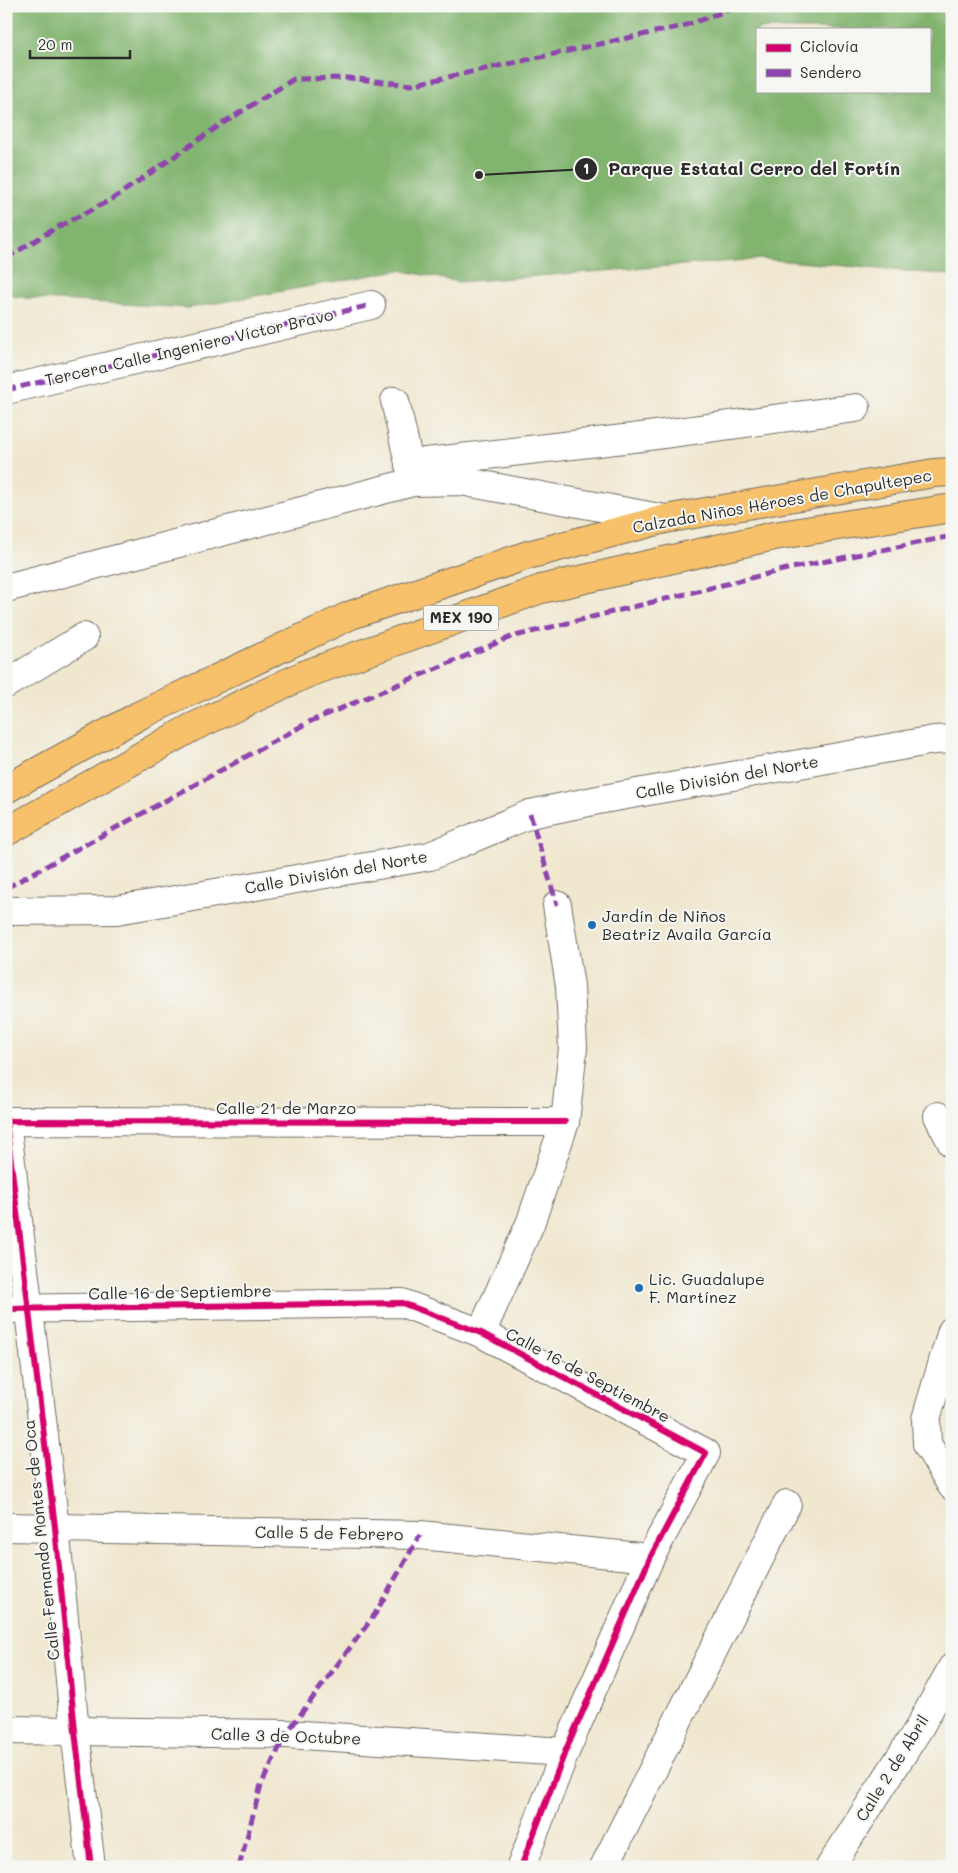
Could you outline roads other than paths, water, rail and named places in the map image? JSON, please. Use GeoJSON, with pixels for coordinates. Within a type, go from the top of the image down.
{"type":"FeatureCollection","features":[{"type":"Feature","properties":{"kind":"main road","name":"Calzada Niños Héroes de Chapultepec"},"geometry":{"type":"LineString","coordinates":[[6,789],[140,715],[351,615],[528,555],[665,519],[934,472],[952,472]]}},
{"type":"Feature","properties":{"kind":"main road","name":"Calzada Niños Héroes de Chapultepec"},"geometry":{"type":"LineString","coordinates":[[6,832],[191,728],[306,674],[541,589],[774,536],[952,508]]}},
{"type":"Feature","properties":{"kind":"street","name":"Tercera Calle Ingeniero Víctor Bravo"},"geometry":{"type":"LineString","coordinates":[[6,390],[371,305]]}},
{"type":"Feature","properties":{"kind":"street"},"geometry":{"type":"LineString","coordinates":[[394,401],[411,473]]}},
{"type":"Feature","properties":{"kind":"street"},"geometry":{"type":"LineString","coordinates":[[6,588],[411,473],[641,437],[856,408]]}},
{"type":"Feature","properties":{"kind":"street"},"geometry":{"type":"LineString","coordinates":[[411,473],[665,519]]}},
{"type":"Feature","properties":{"kind":"street"},"geometry":{"type":"LineString","coordinates":[[6,684],[84,637]]}},
{"type":"Feature","properties":{"kind":"street","name":"Calle División del Norte"},"geometry":{"type":"LineString","coordinates":[[6,911],[117,910],[430,856],[530,814],[934,740],[952,739]]}},
{"type":"Feature","properties":{"kind":"street"},"geometry":{"type":"LineString","coordinates":[[481,1333],[530,1224],[565,1122],[574,1048],[570,986],[557,905]]}},
{"type":"Feature","properties":{"kind":"street"},"geometry":{"type":"LineString","coordinates":[[938,1116],[952,1143]]}},
{"type":"Feature","properties":{"kind":"street","name":"Calle 21 de Marzo"},"geometry":{"type":"LineString","coordinates":[[6,1121],[565,1122]]}},
{"type":"Feature","properties":{"kind":"street","name":"Calle Fernando Montes de Oca"},"geometry":{"type":"LineString","coordinates":[[6,1121],[18,1309],[55,1527],[75,1731],[91,1867]]}},
{"type":"Feature","properties":{"kind":"street","name":"Calle 16 de Septiembre"},"geometry":{"type":"LineString","coordinates":[[18,1309],[402,1303],[481,1333],[706,1453],[650,1558],[565,1752],[521,1867]]}},
{"type":"Feature","properties":{"kind":"street"},"geometry":{"type":"LineString","coordinates":[[952,1330],[926,1419],[927,1444],[952,1486]]}},
{"type":"Feature","properties":{"kind":"street"},"geometry":{"type":"LineString","coordinates":[[604,1867],[787,1504]]}},
{"type":"Feature","properties":{"kind":"street","name":"Calle 5 de Febrero"},"geometry":{"type":"LineString","coordinates":[[6,1527],[420,1535],[650,1558]]}},
{"type":"Feature","properties":{"kind":"street","name":"Calle 2 de Abril"},"geometry":{"type":"LineString","coordinates":[[830,1867],[919,1728],[952,1668]]}},
{"type":"Feature","properties":{"kind":"street","name":"Calle 3 de Octubre"},"geometry":{"type":"LineString","coordinates":[[6,1730],[286,1734],[565,1752]]}},
{"type":"Feature","properties":{"kind":"place","name":"Parque Estatal Cerro del Fortín"},"geometry":{"type":"Point","coordinates":[479,175]}},
{"type":"Feature","properties":{"kind":"place","name":"Jardín de Niños Beatriz Availa García"},"geometry":{"type":"Point","coordinates":[592,925]}},
{"type":"Feature","properties":{"kind":"place","name":"Lic. Guadalupe F. Martínez"},"geometry":{"type":"Point","coordinates":[639,1288]}}]}
